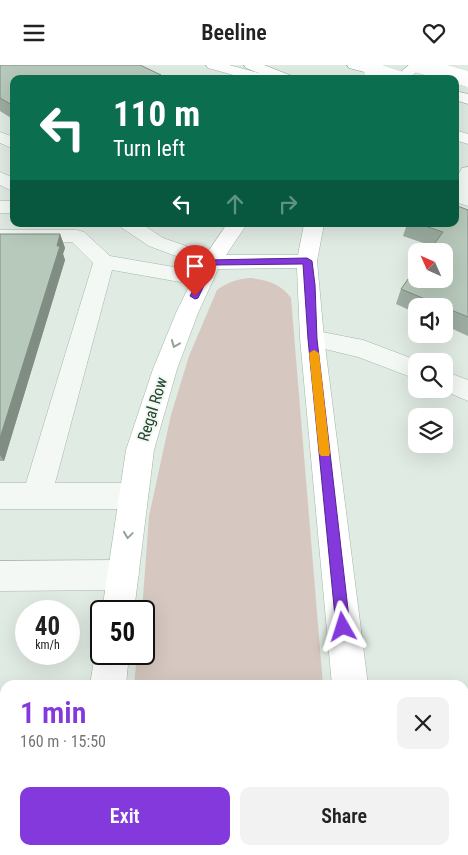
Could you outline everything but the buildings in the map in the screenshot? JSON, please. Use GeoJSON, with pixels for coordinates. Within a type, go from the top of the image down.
{"type":"FeatureCollection","features":[{"type":"Feature","properties":{"kind":"main road"},"geometry":{"type":"LineString","coordinates":[[213,65],[250,75]]}},
{"type":"Feature","properties":{"kind":"main road"},"geometry":{"type":"LineString","coordinates":[[251,65],[277,75]]}},
{"type":"Feature","properties":{"kind":"main road"},"geometry":{"type":"LineString","coordinates":[[354,65],[388,75]]}},
{"type":"Feature","properties":{"kind":"main road"},"geometry":{"type":"LineString","coordinates":[[405,75],[419,65],[454,75]]}},
{"type":"Feature","properties":{"kind":"main road"},"geometry":{"type":"LineString","coordinates":[[436,75],[449,65]]}},
{"type":"Feature","properties":{"kind":"main road","name":"Regal Row"},"geometry":{"type":"LineString","coordinates":[[120,600],[140,450],[165,369],[207,271],[235,227]]}},
{"type":"Feature","properties":{"kind":"main road"},"geometry":{"type":"LineString","coordinates":[[313,227],[307,261],[312,339],[349,680]]}},
{"type":"Feature","properties":{"kind":"main road"},"geometry":{"type":"LineString","coordinates":[[207,271],[307,261]]}},
{"type":"Feature","properties":{"kind":"main road"},"geometry":{"type":"LineString","coordinates":[[109,680],[111,665]]}},
{"type":"Feature","properties":{"kind":"lane"},"geometry":{"type":"LineString","coordinates":[[459,191],[468,172]]}},
{"type":"Feature","properties":{"kind":"lane"},"geometry":{"type":"LineString","coordinates":[[134,227],[207,271]]}},
{"type":"Feature","properties":{"kind":"lane"},"geometry":{"type":"LineString","coordinates":[[0,236],[71,230],[104,262],[207,271]]}},
{"type":"Feature","properties":{"kind":"lane"},"geometry":{"type":"LineString","coordinates":[[37,496],[104,262]]}},
{"type":"Feature","properties":{"kind":"lane"},"geometry":{"type":"LineString","coordinates":[[312,339],[362,349],[408,367]]}},
{"type":"Feature","properties":{"kind":"lane"},"geometry":{"type":"LineString","coordinates":[[453,384],[468,391]]}},
{"type":"Feature","properties":{"kind":"lane"},"geometry":{"type":"LineString","coordinates":[[0,496],[134,496]]}},
{"type":"Feature","properties":{"kind":"lane"},"geometry":{"type":"LineString","coordinates":[[0,576],[123,575]]}},
{"type":"Feature","properties":{"kind":"shaded area"},"geometry":{"type":"Polygon","coordinates":[[[250,278],[274,283],[291,298],[323,680],[134,680],[136,665],[155,665],[155,600],[143,600],[149,516],[171,415],[189,356],[217,290],[233,281],[250,278]]]}},
{"type":"Feature","properties":{"kind":"slow traffic"},"geometry":{"type":"LineString","coordinates":[[314,353],[325,453]]}},
{"type":"Feature","properties":{"kind":"route"},"geometry":{"type":"LineString","coordinates":[[195,296],[211,262],[307,261],[312,339],[343,627]]}}]}
